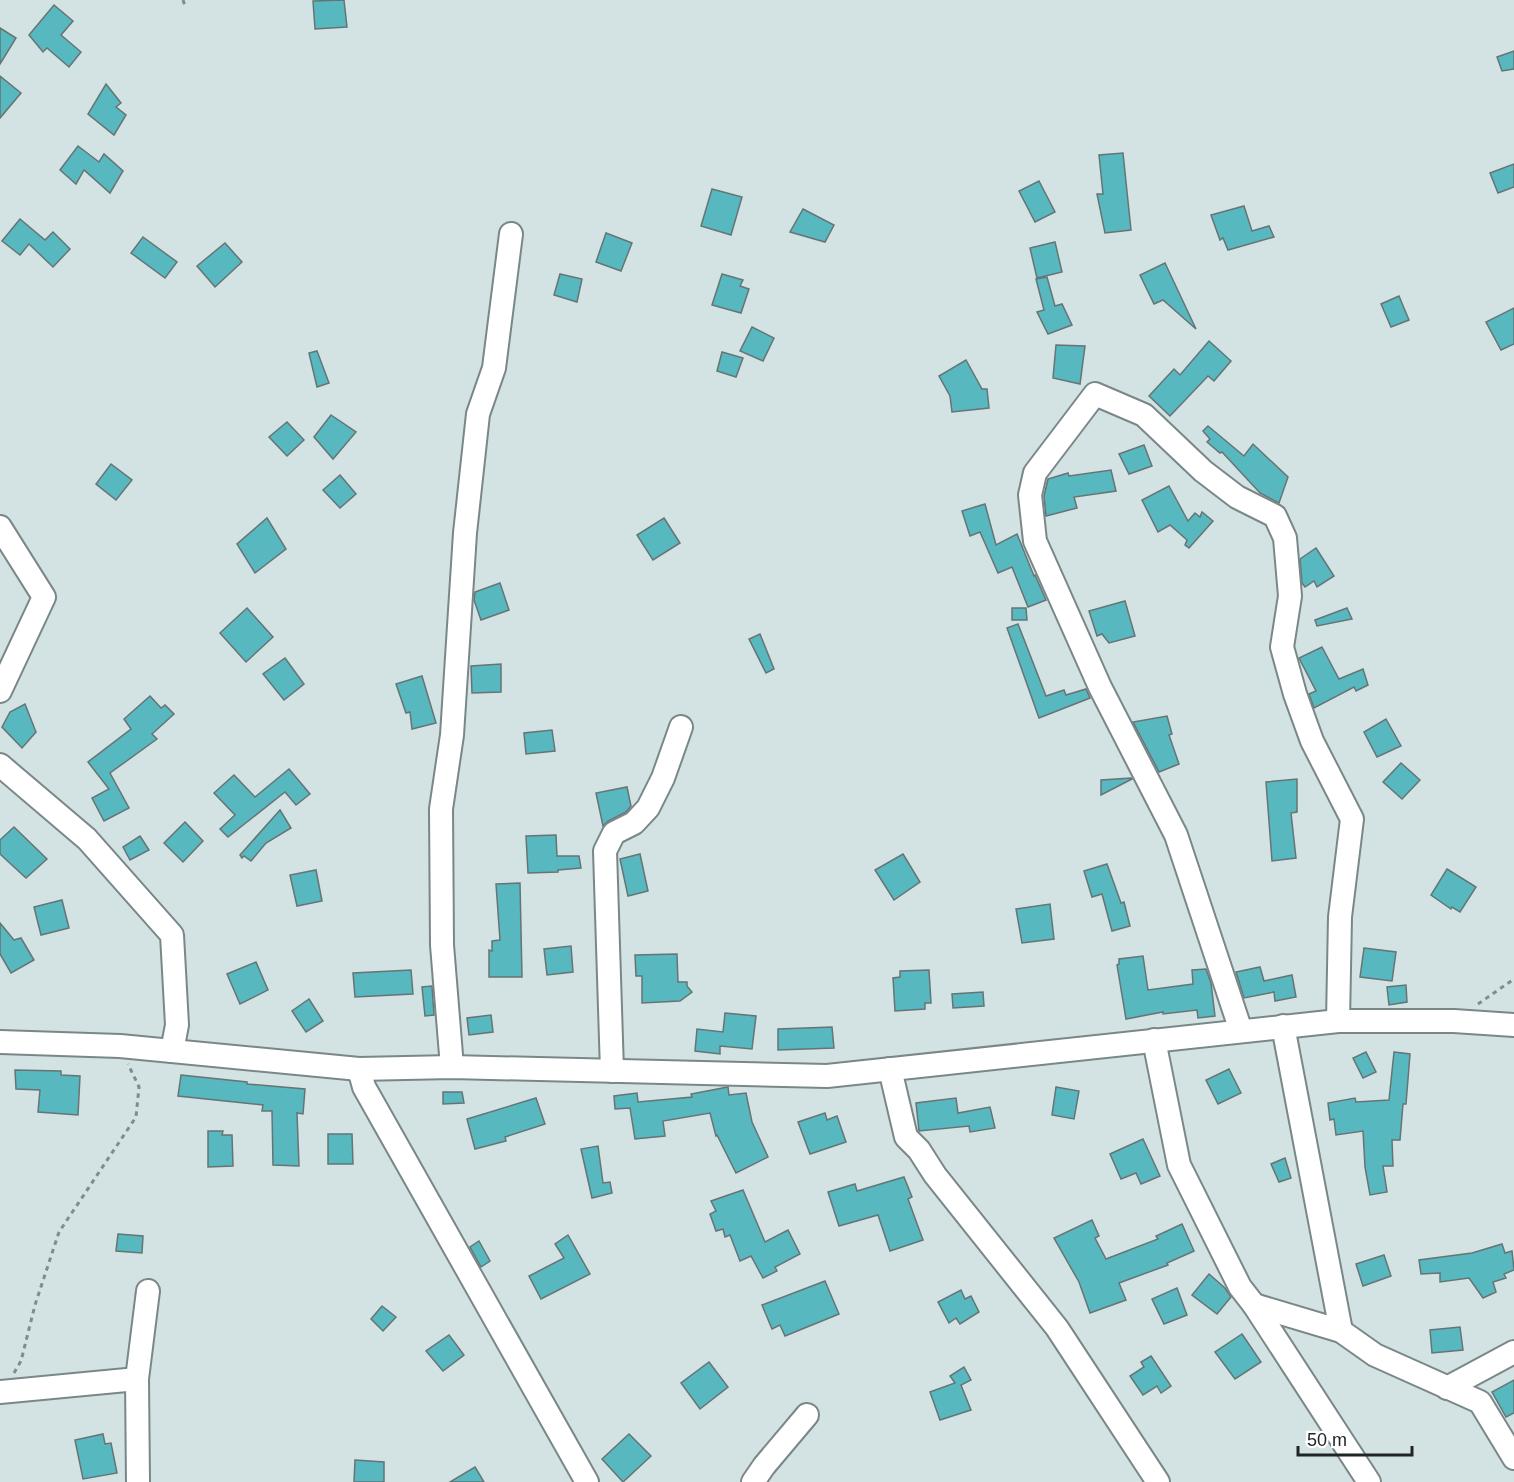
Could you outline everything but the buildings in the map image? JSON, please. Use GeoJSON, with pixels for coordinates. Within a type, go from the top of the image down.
{"type":"FeatureCollection","features":[{"type":"Feature","properties":{"kind":"street"},"geometry":{"type":"LineString","coordinates":[[452,1067],[442,945],[441,809],[452,735],[465,533],[478,414],[494,368],[511,234]]}},
{"type":"Feature","properties":{"kind":"street"},"geometry":{"type":"LineString","coordinates":[[1241,1031],[1176,835],[1100,687],[1035,541],[1030,495],[1035,473],[1095,394],[1144,415],[1203,471],[1238,497],[1275,516],[1285,538],[1290,596],[1282,647],[1295,694],[1312,741],[1352,819],[1340,917],[1338,1021]]}},
{"type":"Feature","properties":{"kind":"street"},"geometry":{"type":"LineString","coordinates":[[0,527],[44,597],[0,691]]}},
{"type":"Feature","properties":{"kind":"street"},"geometry":{"type":"LineString","coordinates":[[612,1071],[605,851],[614,833],[634,823],[648,808],[663,778],[681,727]]}},
{"type":"Feature","properties":{"kind":"street"},"geometry":{"type":"LineString","coordinates":[[0,765],[87,839],[172,935],[177,1025],[172,1052]]}},
{"type":"Feature","properties":{"kind":"street"},"geometry":{"type":"LineString","coordinates":[[0,1042],[120,1046],[359,1069],[452,1067],[827,1076],[1338,1021],[1454,1021],[1514,1025]]}},
{"type":"Feature","properties":{"kind":"street"},"geometry":{"type":"LineString","coordinates":[[1283,1026],[1341,1331]]}},
{"type":"Feature","properties":{"kind":"street"},"geometry":{"type":"LineString","coordinates":[[1154,1040],[1179,1165],[1240,1287],[1369,1482]]}},
{"type":"Feature","properties":{"kind":"street"},"geometry":{"type":"LineString","coordinates":[[359,1069],[364,1087],[587,1482]]}},
{"type":"Feature","properties":{"kind":"street"},"geometry":{"type":"LineString","coordinates":[[890,1069],[906,1137],[919,1150],[935,1175],[1057,1328],[1158,1482]]}},
{"type":"Feature","properties":{"kind":"street"},"geometry":{"type":"LineString","coordinates":[[138,1482],[137,1379],[148,1291]]}},
{"type":"Feature","properties":{"kind":"street"},"geometry":{"type":"LineString","coordinates":[[1254,1305],[1341,1331],[1375,1355],[1480,1402],[1514,1458]]}},
{"type":"Feature","properties":{"kind":"street"},"geometry":{"type":"LineString","coordinates":[[1447,1388],[1514,1352]]}},
{"type":"Feature","properties":{"kind":"street"},"geometry":{"type":"LineString","coordinates":[[1,1392],[137,1379]]}},
{"type":"Feature","properties":{"kind":"street"},"geometry":{"type":"LineString","coordinates":[[753,1482],[807,1415]]}},
{"type":"Feature","properties":{"kind":"path"},"geometry":{"type":"LineString","coordinates":[[183,0],[185,6]]}},
{"type":"Feature","properties":{"kind":"path"},"geometry":{"type":"LineString","coordinates":[[1454,1021],[1514,979]]}},
{"type":"Feature","properties":{"kind":"path"},"geometry":{"type":"LineString","coordinates":[[1,1392],[21,1361],[35,1305],[59,1232],[136,1117],[139,1087],[120,1046]]}}]}
